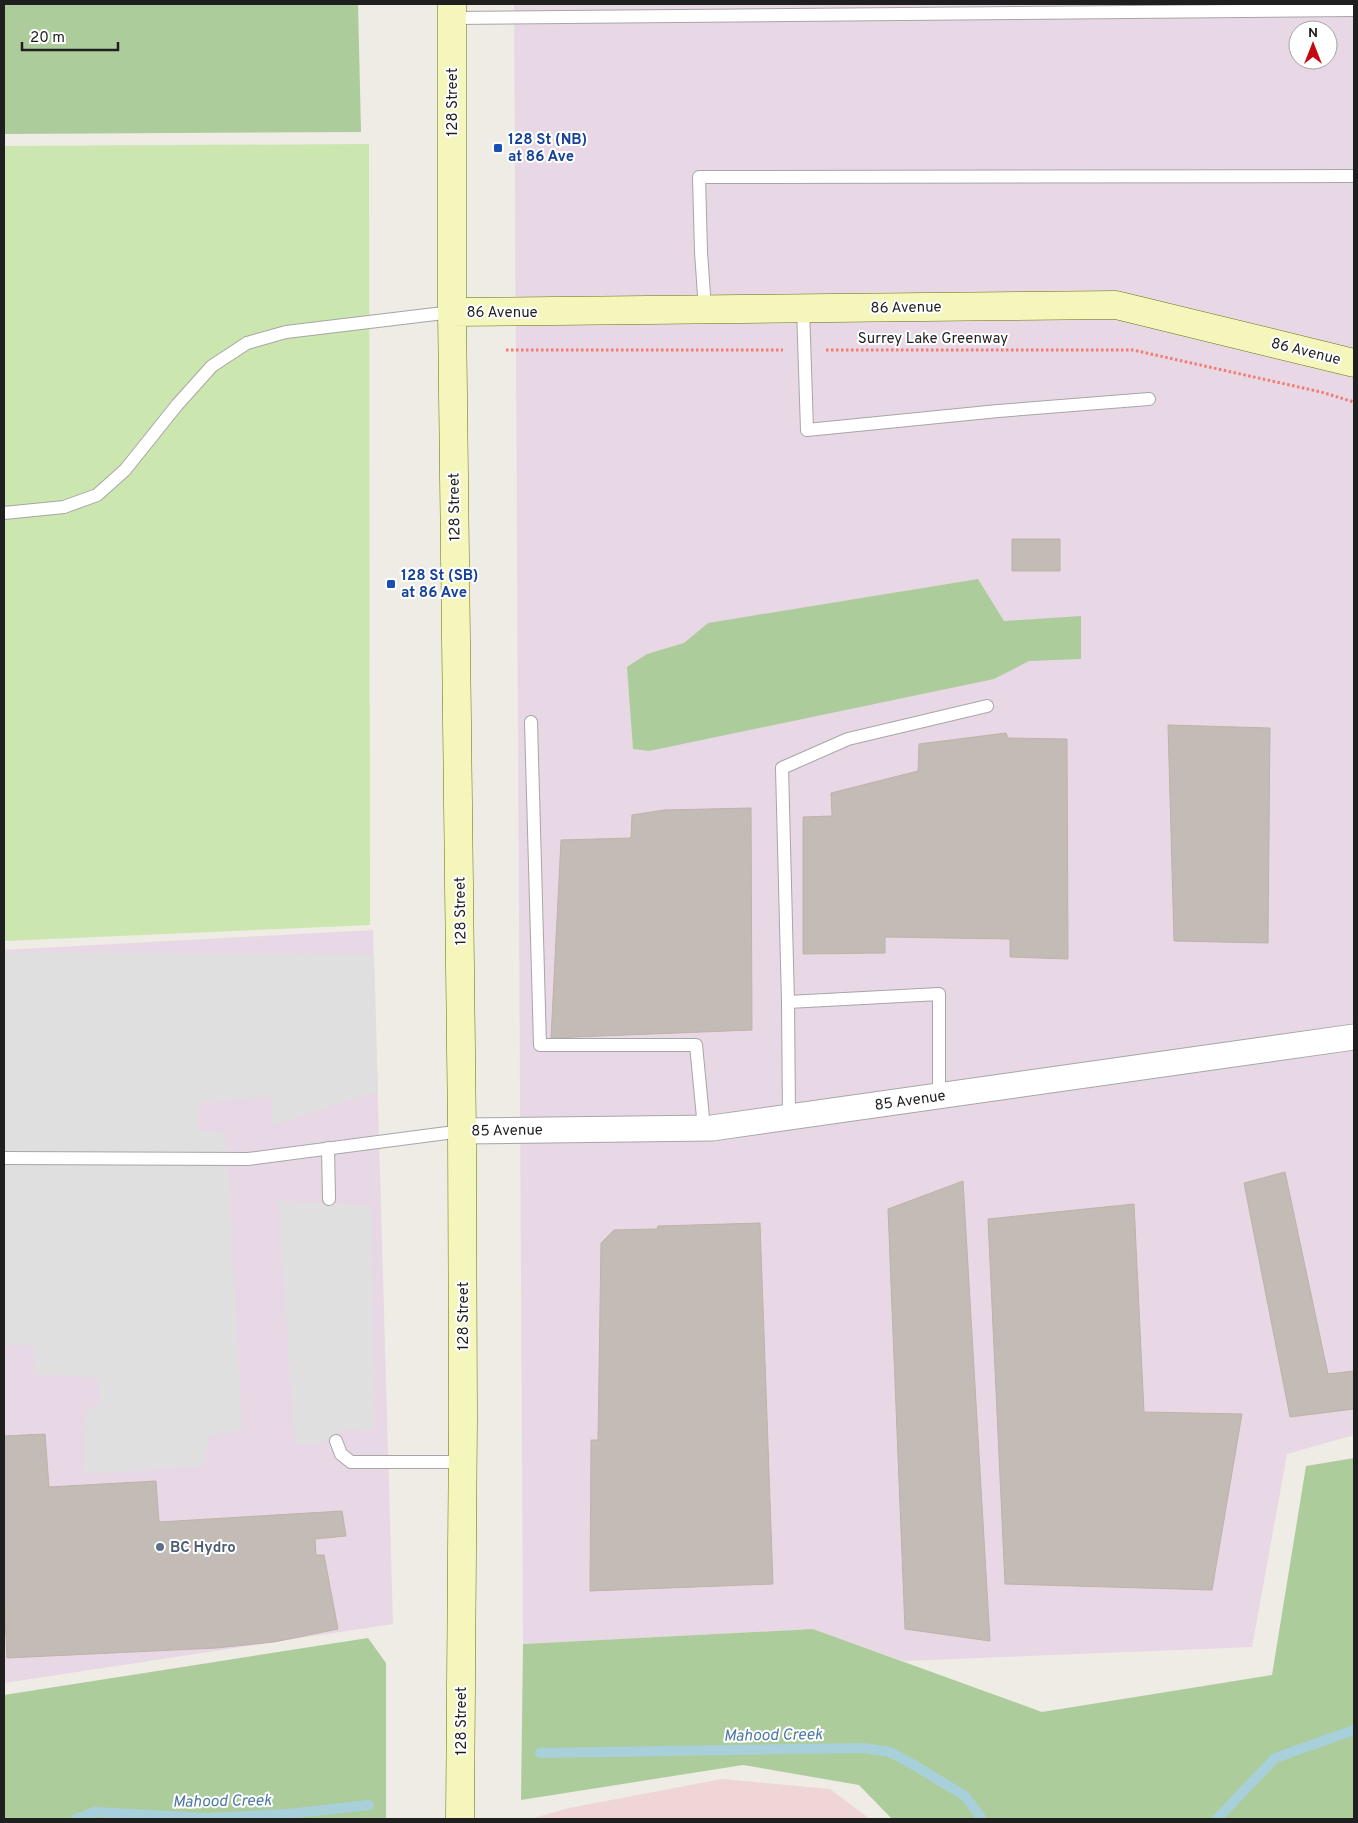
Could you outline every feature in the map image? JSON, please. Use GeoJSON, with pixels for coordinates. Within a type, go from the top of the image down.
{"type":"FeatureCollection","features":[{"type":"Feature","properties":{"kind":"main road","name":"128 Street"},"geometry":{"type":"LineString","coordinates":[[452,11],[452,312],[462,1131],[463,1462],[460,1819]]}},
{"type":"Feature","properties":{"kind":"main road","name":"86 Avenue"},"geometry":{"type":"LineString","coordinates":[[452,312],[1116,305],[1354,363]]}},
{"type":"Feature","properties":{"kind":"street","name":"85 Avenue"},"geometry":{"type":"LineString","coordinates":[[462,1131],[704,1128],[1354,1036]]}},
{"type":"Feature","properties":{"kind":"lane"},"geometry":{"type":"LineString","coordinates":[[452,11],[1354,10]]}},
{"type":"Feature","properties":{"kind":"lane"},"geometry":{"type":"LineString","coordinates":[[705,310],[699,177],[1354,176]]}},
{"type":"Feature","properties":{"kind":"lane"},"geometry":{"type":"LineString","coordinates":[[804,308],[807,430],[998,411],[1149,399]]}},
{"type":"Feature","properties":{"kind":"lane"},"geometry":{"type":"LineString","coordinates":[[4,513],[64,507],[97,495],[125,470],[177,405],[212,366],[247,343],[286,332],[452,312]]}},
{"type":"Feature","properties":{"kind":"lane"},"geometry":{"type":"LineString","coordinates":[[789,1117],[782,768],[848,739],[986,706]]}},
{"type":"Feature","properties":{"kind":"lane"},"geometry":{"type":"LineString","coordinates":[[531,722],[540,1044],[696,1044],[704,1128]]}},
{"type":"Feature","properties":{"kind":"lane"},"geometry":{"type":"LineString","coordinates":[[788,1002],[939,994],[939,1096]]}},
{"type":"Feature","properties":{"kind":"lane"},"geometry":{"type":"LineString","coordinates":[[4,1158],[248,1159],[462,1131]]}},
{"type":"Feature","properties":{"kind":"lane"},"geometry":{"type":"LineString","coordinates":[[328,1148],[329,1198]]}},
{"type":"Feature","properties":{"kind":"lane"},"geometry":{"type":"LineString","coordinates":[[336,1441],[341,1454],[351,1462],[463,1462]]}},
{"type":"Feature","properties":{"kind":"path","name":"Surrey Lake Greenway"},"geometry":{"type":"LineString","coordinates":[[506,350],[1133,350],[1321,392],[1354,402]]}},
{"type":"Feature","properties":{"kind":"shaded area"},"geometry":{"type":"Polygon","coordinates":[[[514,4],[1354,4],[1354,1435],[1287,1454],[1252,1647],[903,1661],[813,1629],[523,1644],[514,4]]]}},
{"type":"Feature","properties":{"kind":"shaded area"},"geometry":{"type":"Polygon","coordinates":[[[373,930],[393,1624],[4,1683],[4,950],[373,930]]]}},
{"type":"Feature","properties":{"kind":"shaded area"},"geometry":{"type":"Polygon","coordinates":[[[4,952],[374,955],[378,1091],[273,1125],[273,1096],[199,1103],[198,1130],[225,1133],[242,1429],[208,1436],[205,1466],[84,1474],[86,1410],[100,1404],[98,1377],[35,1374],[34,1345],[4,1345],[4,952]]]}},
{"type":"Feature","properties":{"kind":"shaded area"},"geometry":{"type":"Polygon","coordinates":[[[278,1202],[371,1205],[374,1430],[344,1429],[320,1444],[295,1444],[278,1202]]]}},
{"type":"Feature","properties":{"kind":"shaded area"},"geometry":{"type":"Polygon","coordinates":[[[722,1779],[830,1789],[870,1819],[530,1819],[569,1808],[722,1779]]]}},
{"type":"Feature","properties":{"kind":"green space"},"geometry":{"type":"Polygon","coordinates":[[[4,4],[358,4],[361,132],[4,134],[4,4]]]}},
{"type":"Feature","properties":{"kind":"green space"},"geometry":{"type":"Polygon","coordinates":[[[369,144],[370,925],[4,941],[4,146],[369,144]]]}},
{"type":"Feature","properties":{"kind":"green space"},"geometry":{"type":"Polygon","coordinates":[[[978,579],[1004,621],[1081,616],[1081,659],[1029,661],[994,679],[649,751],[633,749],[627,667],[647,654],[684,643],[708,623],[978,579]]]}},
{"type":"Feature","properties":{"kind":"green space"},"geometry":{"type":"Polygon","coordinates":[[[1354,1458],[1354,1819],[892,1819],[859,1785],[743,1765],[521,1800],[523,1644],[813,1629],[1042,1712],[1272,1675],[1306,1466],[1354,1458]]]}},
{"type":"Feature","properties":{"kind":"green space"},"geometry":{"type":"Polygon","coordinates":[[[368,1638],[386,1663],[386,1819],[4,1819],[4,1695],[368,1638]]]}},
{"type":"Feature","properties":{"kind":"building"},"geometry":{"type":"Polygon","coordinates":[[[1012,539],[1060,539],[1060,571],[1012,571],[1012,539]]]}},
{"type":"Feature","properties":{"kind":"building"},"geometry":{"type":"Polygon","coordinates":[[[1168,725],[1270,728],[1268,943],[1174,941],[1168,725]]]}},
{"type":"Feature","properties":{"kind":"building"},"geometry":{"type":"Polygon","coordinates":[[[1006,733],[1008,738],[1067,739],[1068,959],[1010,957],[1010,939],[885,937],[885,953],[803,954],[803,817],[832,816],[831,793],[918,771],[919,744],[1006,733]]]}},
{"type":"Feature","properties":{"kind":"building"},"geometry":{"type":"Polygon","coordinates":[[[751,808],[752,1030],[551,1038],[561,840],[631,838],[632,815],[664,810],[751,808]]]}},
{"type":"Feature","properties":{"kind":"building"},"geometry":{"type":"Polygon","coordinates":[[[1285,1172],[1328,1374],[1354,1371],[1354,1409],[1290,1417],[1244,1183],[1285,1172]]]}},
{"type":"Feature","properties":{"kind":"building"},"geometry":{"type":"Polygon","coordinates":[[[963,1181],[990,1641],[905,1629],[888,1209],[963,1181]]]}},
{"type":"Feature","properties":{"kind":"building"},"geometry":{"type":"Polygon","coordinates":[[[1134,1204],[1144,1412],[1242,1414],[1212,1590],[1005,1584],[988,1219],[1134,1204]]]}},
{"type":"Feature","properties":{"kind":"building"},"geometry":{"type":"Polygon","coordinates":[[[760,1223],[773,1584],[590,1591],[591,1440],[598,1440],[601,1243],[614,1230],[657,1229],[658,1226],[760,1223]]]}},
{"type":"Feature","properties":{"kind":"building","name":"BC Hydro"},"geometry":{"type":"Polygon","coordinates":[[[45,1434],[49,1487],[156,1481],[159,1522],[342,1511],[346,1536],[315,1539],[316,1555],[324,1555],[338,1629],[274,1642],[216,1648],[7,1658],[4,1599],[4,1436],[45,1434]]]}},
{"type":"Feature","properties":{"kind":"waterway","name":"Mahood Creek"},"geometry":{"type":"LineString","coordinates":[[1217,1819],[1275,1758],[1354,1730]]}},
{"type":"Feature","properties":{"kind":"waterway","name":"Mahood Creek"},"geometry":{"type":"LineString","coordinates":[[540,1753],[864,1748],[890,1752],[914,1765],[965,1796],[982,1819]]}},
{"type":"Feature","properties":{"kind":"waterway","name":"Mahood Creek"},"geometry":{"type":"LineString","coordinates":[[76,1819],[95,1812],[206,1818],[287,1814],[369,1805]]}},
{"type":"Feature","properties":{"kind":"place","name":"128 St (NB) at 86 Ave"},"geometry":{"type":"Point","coordinates":[498,148]}},
{"type":"Feature","properties":{"kind":"place","name":"128 St (SB) at 86 Ave"},"geometry":{"type":"Point","coordinates":[391,584]}},
{"type":"Feature","properties":{"kind":"place","name":"BC Hydro"},"geometry":{"type":"Point","coordinates":[160,1547]}}]}
